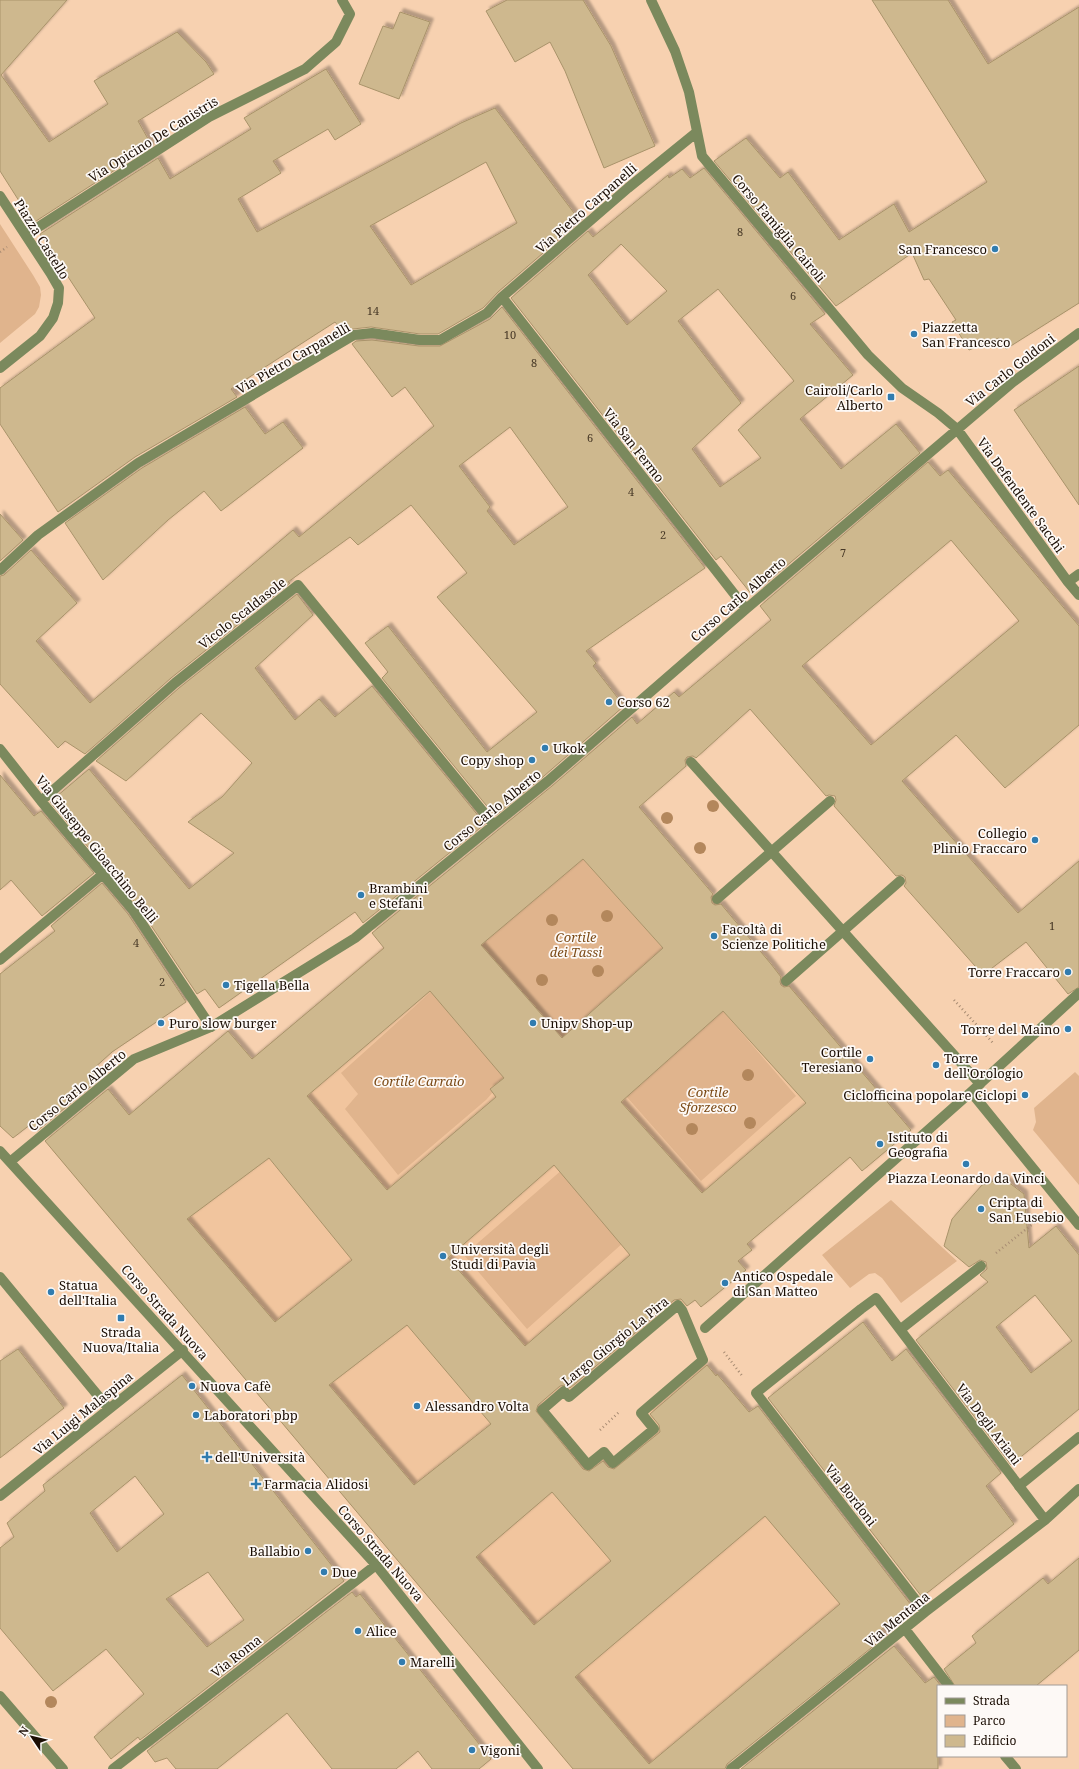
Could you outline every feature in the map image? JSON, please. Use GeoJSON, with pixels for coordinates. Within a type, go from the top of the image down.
{"type":"FeatureCollection","features":[{"type":"Feature","properties":{"kind":"street","name":"Via Opicino De Canistris"},"geometry":{"type":"LineString","coordinates":[[26,235],[209,117],[305,69],[336,42],[350,14],[342,0]]}},
{"type":"Feature","properties":{"kind":"street","name":"Corso Famiglia Cairoli"},"geometry":{"type":"LineString","coordinates":[[651,0],[675,51],[689,92],[702,156],[868,355],[902,388],[938,413],[957,429]]}},
{"type":"Feature","properties":{"kind":"street","name":"Via Pietro Carpanelli"},"geometry":{"type":"LineString","coordinates":[[0,570],[38,535],[138,464],[354,335],[372,332],[420,340],[440,340],[487,313],[502,297],[628,188],[697,132]]}},
{"type":"Feature","properties":{"kind":"street","name":"Piazza Castello"},"geometry":{"type":"LineString","coordinates":[[0,196],[59,288],[58,303],[53,318],[40,336],[0,368]]}},
{"type":"Feature","properties":{"kind":"street","name":"Via San Fermo"},"geometry":{"type":"LineString","coordinates":[[502,297],[746,608]]}},
{"type":"Feature","properties":{"kind":"street","name":"Via Carlo Goldoni"},"geometry":{"type":"LineString","coordinates":[[957,429],[1013,382],[1079,333]]}},
{"type":"Feature","properties":{"kind":"street","name":"Via Defendente Sacchi"},"geometry":{"type":"LineString","coordinates":[[957,429],[1079,595]]}},
{"type":"Feature","properties":{"kind":"street","name":"Corso Carlo Alberto"},"geometry":{"type":"LineString","coordinates":[[11,1162],[134,1059],[211,1027],[355,938],[548,782],[746,608],[957,429]]}},
{"type":"Feature","properties":{"kind":"street"},"geometry":{"type":"LineString","coordinates":[[1068,582],[1079,574]]}},
{"type":"Feature","properties":{"kind":"street","name":"Vicolo Scaldasole"},"geometry":{"type":"LineString","coordinates":[[41,801],[175,683],[298,585],[494,825]]}},
{"type":"Feature","properties":{"kind":"street","name":"Via Giuseppe Gioacchino Belli"},"geometry":{"type":"LineString","coordinates":[[0,748],[41,801],[133,910],[211,1027]]}},
{"type":"Feature","properties":{"kind":"street"},"geometry":{"type":"LineString","coordinates":[[691,762],[980,1084]]}},
{"type":"Feature","properties":{"kind":"street"},"geometry":{"type":"LineString","coordinates":[[717,899],[830,801]]}},
{"type":"Feature","properties":{"kind":"street"},"geometry":{"type":"LineString","coordinates":[[0,960],[103,874]]}},
{"type":"Feature","properties":{"kind":"street"},"geometry":{"type":"LineString","coordinates":[[786,981],[900,881]]}},
{"type":"Feature","properties":{"kind":"street"},"geometry":{"type":"LineString","coordinates":[[705,1328],[980,1084],[1079,992]]}},
{"type":"Feature","properties":{"kind":"street"},"geometry":{"type":"LineString","coordinates":[[971,1092],[1079,1225]]}},
{"type":"Feature","properties":{"kind":"street","name":"Corso Strada Nuova"},"geometry":{"type":"LineString","coordinates":[[0,1151],[183,1350],[376,1565],[538,1769]]}},
{"type":"Feature","properties":{"kind":"street"},"geometry":{"type":"LineString","coordinates":[[901,1329],[981,1266]]}},
{"type":"Feature","properties":{"kind":"street"},"geometry":{"type":"LineString","coordinates":[[0,1277],[109,1409]]}},
{"type":"Feature","properties":{"kind":"street","name":"Via Degli Ariani"},"geometry":{"type":"LineString","coordinates":[[756,1393],[876,1298],[1045,1520]]}},
{"type":"Feature","properties":{"kind":"street","name":"Largo Giorgio La Pira"},"geometry":{"type":"LineString","coordinates":[[678,1305],[682,1310],[703,1360],[640,1413],[654,1429],[613,1463],[604,1452],[588,1465],[542,1410],[564,1391],[569,1398],[678,1305]]}},
{"type":"Feature","properties":{"kind":"street","name":"Via Luigi Malaspina"},"geometry":{"type":"LineString","coordinates":[[0,1496],[183,1350]]}},
{"type":"Feature","properties":{"kind":"street","name":"Via Bordoni"},"geometry":{"type":"LineString","coordinates":[[756,1393],[925,1612]]}},
{"type":"Feature","properties":{"kind":"street"},"geometry":{"type":"LineString","coordinates":[[1019,1486],[1079,1437]]}},
{"type":"Feature","properties":{"kind":"street","name":"Via Mentana"},"geometry":{"type":"LineString","coordinates":[[731,1769],[925,1612],[1045,1520],[1079,1489]]}},
{"type":"Feature","properties":{"kind":"street","name":"Via Roma"},"geometry":{"type":"LineString","coordinates":[[114,1769],[376,1565]]}},
{"type":"Feature","properties":{"kind":"street"},"geometry":{"type":"LineString","coordinates":[[905,1629],[948,1685]]}},
{"type":"Feature","properties":{"kind":"street"},"geometry":{"type":"LineString","coordinates":[[0,1696],[63,1769]]}},
{"type":"Feature","properties":{"kind":"street"},"geometry":{"type":"LineString","coordinates":[[1006,1757],[1016,1769]]}},
{"type":"Feature","properties":{"kind":"path"},"geometry":{"type":"LineString","coordinates":[[954,1000],[1008,1058]]}},
{"type":"Feature","properties":{"kind":"path"},"geometry":{"type":"LineString","coordinates":[[981,1266],[1060,1202]]}},
{"type":"Feature","properties":{"kind":"path"},"geometry":{"type":"LineString","coordinates":[[705,1328],[756,1393]]}},
{"type":"Feature","properties":{"kind":"shaded area","name":"Università degli Studi di Pavia"},"geometry":{"type":"Polygon","coordinates":[[[619,747],[656,792],[639,807],[911,1130],[862,1171],[850,1157],[747,1244],[752,1250],[738,1261],[746,1270],[701,1307],[695,1300],[682,1310],[678,1306],[569,1397],[564,1391],[542,1410],[588,1465],[604,1452],[613,1463],[653,1429],[641,1413],[703,1360],[716,1375],[717,1374],[912,1605],[717,1769],[573,1769],[52,1150],[114,1097],[129,1115],[228,1031],[252,1059],[619,747]]]}},
{"type":"Feature","properties":{"kind":"green space"},"geometry":{"type":"Polygon","coordinates":[[[0,224],[40,287],[41,295],[39,307],[35,314],[0,343],[0,224]]]}},
{"type":"Feature","properties":{"kind":"green space","name":"Cortile dei Tassi"},"geometry":{"type":"Polygon","coordinates":[[[583,859],[663,948],[562,1038],[481,945],[583,859]]]}},
{"type":"Feature","properties":{"kind":"green space","name":"Cortile Carraio"},"geometry":{"type":"Polygon","coordinates":[[[432,991],[507,1076],[486,1100],[398,1175],[345,1109],[358,1094],[341,1073],[432,991]]]}},
{"type":"Feature","properties":{"kind":"green space","name":"Cortile Sforzesco"},"geometry":{"type":"Polygon","coordinates":[[[723,1011],[796,1096],[701,1181],[626,1096],[723,1011]]]}},
{"type":"Feature","properties":{"kind":"green space"},"geometry":{"type":"Polygon","coordinates":[[[1075,1072],[1079,1076],[1079,1185],[1033,1130],[1036,1122],[1034,1108],[1075,1072]]]}},
{"type":"Feature","properties":{"kind":"green space"},"geometry":{"type":"Polygon","coordinates":[[[563,1169],[624,1242],[527,1329],[464,1255],[563,1169]]]}},
{"type":"Feature","properties":{"kind":"green space"},"geometry":{"type":"Polygon","coordinates":[[[891,1200],[957,1261],[901,1303],[882,1278],[875,1273],[869,1274],[850,1288],[822,1255],[891,1200]]]}},
{"type":"Feature","properties":{"kind":"building"},"geometry":{"type":"Polygon","coordinates":[[[0,0],[67,0],[1,75],[49,142],[108,104],[94,81],[177,32],[206,62],[214,74],[138,121],[152,146],[33,223],[0,171],[0,0]]]}},
{"type":"Feature","properties":{"kind":"building"},"geometry":{"type":"Polygon","coordinates":[[[507,0],[583,0],[611,46],[655,146],[604,168],[565,71],[550,42],[515,62],[486,11],[507,0]]]}},
{"type":"Feature","properties":{"kind":"building"},"geometry":{"type":"Polygon","coordinates":[[[872,0],[948,0],[988,64],[1079,7],[1079,303],[1006,349],[999,338],[969,350],[952,322],[956,320],[929,279],[924,280],[912,253],[836,306],[714,161],[746,138],[780,178],[788,172],[839,240],[894,204],[909,232],[987,182],[872,0]]]}},
{"type":"Feature","properties":{"kind":"building"},"geometry":{"type":"Polygon","coordinates":[[[400,12],[430,22],[399,99],[359,84],[383,26],[393,29],[400,12]]]}},
{"type":"Feature","properties":{"kind":"building"},"geometry":{"type":"Polygon","coordinates":[[[326,69],[361,124],[335,140],[328,129],[273,161],[281,173],[238,199],[257,232],[461,123],[495,108],[580,221],[498,292],[483,308],[438,334],[420,334],[371,327],[353,329],[344,333],[335,322],[231,389],[237,397],[135,457],[58,512],[0,424],[0,388],[95,318],[40,234],[158,158],[170,179],[251,129],[244,118],[326,69]],[[486,162],[370,226],[411,285],[517,223],[486,162]]]}},
{"type":"Feature","properties":{"kind":"building"},"geometry":{"type":"Polygon","coordinates":[[[704,168],[825,314],[810,324],[853,375],[800,419],[841,469],[896,424],[920,453],[752,595],[721,556],[716,560],[511,298],[588,231],[593,237],[668,175],[669,178],[682,169],[690,178],[704,168]],[[621,244],[588,275],[627,325],[667,291],[621,244]],[[718,289],[678,321],[741,403],[692,449],[720,487],[761,458],[738,430],[794,381],[718,289]]]}},
{"type":"Feature","properties":{"kind":"building"},"geometry":{"type":"Polygon","coordinates":[[[502,307],[705,568],[586,651],[596,663],[593,666],[624,706],[544,776],[495,816],[382,678],[388,672],[365,643],[388,626],[487,752],[537,712],[437,597],[467,573],[411,505],[358,545],[350,537],[288,582],[290,583],[171,678],[85,754],[65,741],[58,748],[0,684],[0,576],[4,575],[31,550],[77,603],[36,641],[90,703],[293,530],[299,537],[434,426],[405,387],[392,397],[352,344],[356,341],[372,340],[419,346],[440,346],[490,319],[502,307]],[[510,427],[459,466],[490,507],[487,511],[514,545],[568,507],[510,427]]]}},
{"type":"Feature","properties":{"kind":"building"},"geometry":{"type":"Polygon","coordinates":[[[1079,366],[1079,505],[1014,410],[1079,366]]]}},
{"type":"Feature","properties":{"kind":"building"},"geometry":{"type":"Polygon","coordinates":[[[245,407],[265,434],[283,422],[303,448],[221,511],[204,491],[168,520],[103,580],[65,523],[142,468],[245,407]]]}},
{"type":"Feature","properties":{"kind":"building","name":"Università degli Studi di Pavia"},"geometry":{"type":"Polygon","coordinates":[[[928,462],[940,476],[948,470],[1079,626],[1079,725],[1005,788],[956,735],[902,781],[1018,913],[1079,861],[1079,987],[1068,994],[1026,942],[983,975],[904,886],[906,883],[905,877],[902,875],[896,876],[834,806],[836,800],[835,796],[826,796],[750,709],[696,758],[693,756],[687,757],[685,760],[686,766],[639,807],[713,894],[711,897],[712,903],[715,905],[721,904],[771,964],[781,977],[781,985],[784,987],[789,986],[911,1130],[862,1171],[850,1157],[747,1244],[752,1250],[738,1261],[746,1270],[701,1307],[695,1300],[687,1306],[681,1299],[674,1300],[570,1388],[566,1385],[560,1386],[538,1405],[536,1411],[583,1469],[589,1471],[603,1461],[608,1467],[614,1469],[660,1432],[659,1425],[650,1414],[707,1365],[716,1376],[717,1374],[749,1412],[758,1406],[911,1605],[881,1630],[886,1636],[727,1764],[725,1769],[573,1769],[45,1141],[108,1089],[129,1115],[228,1031],[252,1059],[384,948],[372,933],[552,786],[632,717],[637,724],[674,692],[679,697],[771,620],[760,606],[928,462]],[[951,540],[802,666],[871,745],[1019,621],[951,540]],[[583,859],[481,945],[562,1038],[663,948],[583,859]],[[430,991],[307,1096],[387,1190],[496,1097],[490,1089],[504,1078],[430,991]],[[723,1011],[621,1102],[702,1193],[806,1103],[723,1011]],[[269,1158],[187,1219],[275,1322],[352,1260],[269,1158]],[[554,1165],[448,1258],[525,1346],[630,1255],[554,1165]],[[407,1325],[329,1385],[414,1485],[491,1424],[407,1325]],[[552,1492],[476,1557],[534,1625],[611,1561],[552,1492]],[[765,1516],[575,1677],[649,1764],[840,1604],[765,1516]]]}},
{"type":"Feature","properties":{"kind":"building"},"geometry":{"type":"Polygon","coordinates":[[[0,514],[23,540],[0,561],[0,514]]]}},
{"type":"Feature","properties":{"kind":"building"},"geometry":{"type":"Polygon","coordinates":[[[297,594],[313,615],[255,668],[295,720],[319,699],[335,717],[372,686],[485,824],[363,923],[355,912],[219,1008],[205,989],[197,994],[138,906],[50,802],[89,769],[189,889],[234,853],[188,822],[222,797],[252,763],[201,713],[126,781],[96,761],[179,688],[297,594]]]}},
{"type":"Feature","properties":{"kind":"building"},"geometry":{"type":"Polygon","coordinates":[[[0,775],[34,816],[41,811],[94,873],[42,916],[11,880],[0,890],[0,775]]]}},
{"type":"Feature","properties":{"kind":"building"},"geometry":{"type":"Polygon","coordinates":[[[102,883],[128,914],[186,1002],[112,1052],[92,1070],[100,1079],[37,1131],[31,1124],[13,1138],[0,1126],[0,974],[55,931],[51,926],[102,883]]]}},
{"type":"Feature","properties":{"kind":"building"},"geometry":{"type":"Polygon","coordinates":[[[1003,1178],[1024,1194],[1029,1248],[1056,1226],[1079,1255],[1079,1409],[1011,1465],[916,1340],[988,1282],[980,1275],[987,1269],[986,1262],[980,1260],[969,1267],[944,1246],[952,1219],[982,1185],[1003,1178]],[[1035,1295],[996,1327],[1031,1373],[1072,1341],[1035,1295]]]}},
{"type":"Feature","properties":{"kind":"building"},"geometry":{"type":"Polygon","coordinates":[[[863,1322],[892,1361],[906,1349],[1001,1473],[986,1486],[1014,1524],[922,1597],[768,1398],[863,1322]]]}},
{"type":"Feature","properties":{"kind":"building"},"geometry":{"type":"Polygon","coordinates":[[[18,1349],[64,1408],[0,1458],[0,1361],[18,1349]]]}},
{"type":"Feature","properties":{"kind":"building"},"geometry":{"type":"Polygon","coordinates":[[[182,1375],[344,1581],[140,1740],[138,1737],[111,1759],[94,1737],[144,1694],[106,1649],[53,1691],[0,1628],[0,1548],[14,1537],[7,1523],[45,1491],[43,1485],[182,1375]],[[135,1476],[90,1513],[117,1552],[164,1514],[135,1476]],[[208,1572],[166,1599],[207,1647],[244,1620],[208,1572]]]}},
{"type":"Feature","properties":{"kind":"building"},"geometry":{"type":"Polygon","coordinates":[[[1079,1558],[1079,1650],[1037,1685],[954,1685],[944,1669],[976,1643],[972,1636],[1043,1578],[1048,1584],[1079,1558]]]}},
{"type":"Feature","properties":{"kind":"building"},"geometry":{"type":"Polygon","coordinates":[[[352,1592],[356,1597],[360,1594],[491,1759],[479,1769],[432,1769],[418,1751],[396,1769],[332,1769],[287,1713],[217,1769],[176,1769],[167,1758],[155,1762],[147,1751],[352,1592]]]}},
{"type":"Feature","properties":{"kind":"building"},"geometry":{"type":"Polygon","coordinates":[[[894,1646],[925,1683],[934,1677],[940,1685],[937,1685],[938,1769],[741,1769],[894,1646]]]}},
{"type":"Feature","properties":{"kind":"place","name":"San Francesco"},"geometry":{"type":"Point","coordinates":[995,249]}},
{"type":"Feature","properties":{"kind":"place","name":"Piazzetta San Francesco"},"geometry":{"type":"Point","coordinates":[914,334]}},
{"type":"Feature","properties":{"kind":"place","name":"Cairoli/Carlo Alberto"},"geometry":{"type":"Point","coordinates":[891,397]}},
{"type":"Feature","properties":{"kind":"place","name":"Corso 62"},"geometry":{"type":"Point","coordinates":[609,702]}},
{"type":"Feature","properties":{"kind":"place","name":"Ukok"},"geometry":{"type":"Point","coordinates":[545,748]}},
{"type":"Feature","properties":{"kind":"place","name":"Copy shop"},"geometry":{"type":"Point","coordinates":[532,760]}},
{"type":"Feature","properties":{"kind":"place","name":"Collegio Plinio Fraccaro"},"geometry":{"type":"Point","coordinates":[1035,840]}},
{"type":"Feature","properties":{"kind":"place","name":"Brambini e Stefani"},"geometry":{"type":"Point","coordinates":[361,895]}},
{"type":"Feature","properties":{"kind":"place","name":"Facoltà di Scienze Politiche"},"geometry":{"type":"Point","coordinates":[714,936]}},
{"type":"Feature","properties":{"kind":"place","name":"Torre Fraccaro"},"geometry":{"type":"Point","coordinates":[1068,972]}},
{"type":"Feature","properties":{"kind":"place","name":"Tigella Bella"},"geometry":{"type":"Point","coordinates":[226,985]}},
{"type":"Feature","properties":{"kind":"place","name":"Puro slow burger"},"geometry":{"type":"Point","coordinates":[161,1023]}},
{"type":"Feature","properties":{"kind":"place","name":"Unipv Shop-up"},"geometry":{"type":"Point","coordinates":[533,1023]}},
{"type":"Feature","properties":{"kind":"place","name":"Torre del Maino"},"geometry":{"type":"Point","coordinates":[1068,1029]}},
{"type":"Feature","properties":{"kind":"place","name":"Cortile Teresiano"},"geometry":{"type":"Point","coordinates":[870,1059]}},
{"type":"Feature","properties":{"kind":"place","name":"Torre dell'Orologio"},"geometry":{"type":"Point","coordinates":[936,1065]}},
{"type":"Feature","properties":{"kind":"place","name":"Ciclofficina popolare Ciclopi"},"geometry":{"type":"Point","coordinates":[1025,1095]}},
{"type":"Feature","properties":{"kind":"place","name":"Istituto di Geografia"},"geometry":{"type":"Point","coordinates":[880,1144]}},
{"type":"Feature","properties":{"kind":"place","name":"Piazza Leonardo da Vinci"},"geometry":{"type":"Point","coordinates":[966,1164]}},
{"type":"Feature","properties":{"kind":"place","name":"Cripta di San Eusebio"},"geometry":{"type":"Point","coordinates":[981,1209]}},
{"type":"Feature","properties":{"kind":"place","name":"Università degli Studi di Pavia"},"geometry":{"type":"Point","coordinates":[443,1256]}},
{"type":"Feature","properties":{"kind":"place","name":"Antico Ospedale di San Matteo"},"geometry":{"type":"Point","coordinates":[725,1283]}},
{"type":"Feature","properties":{"kind":"place","name":"Statua dell'Italia"},"geometry":{"type":"Point","coordinates":[51,1292]}},
{"type":"Feature","properties":{"kind":"place","name":"Strada Nuova/Italia"},"geometry":{"type":"Point","coordinates":[121,1318]}},
{"type":"Feature","properties":{"kind":"place","name":"Nuova Cafè"},"geometry":{"type":"Point","coordinates":[192,1386]}},
{"type":"Feature","properties":{"kind":"place","name":"Alessandro Volta"},"geometry":{"type":"Point","coordinates":[417,1406]}},
{"type":"Feature","properties":{"kind":"place","name":"Laboratori pbp"},"geometry":{"type":"Point","coordinates":[196,1415]}},
{"type":"Feature","properties":{"kind":"place","name":"dell'Università"},"geometry":{"type":"Point","coordinates":[207,1457]}},
{"type":"Feature","properties":{"kind":"place","name":"Farmacia Alidosi"},"geometry":{"type":"Point","coordinates":[256,1484]}},
{"type":"Feature","properties":{"kind":"place","name":"Ballabio"},"geometry":{"type":"Point","coordinates":[308,1551]}},
{"type":"Feature","properties":{"kind":"place","name":"Due"},"geometry":{"type":"Point","coordinates":[324,1572]}},
{"type":"Feature","properties":{"kind":"place","name":"Alice"},"geometry":{"type":"Point","coordinates":[358,1631]}},
{"type":"Feature","properties":{"kind":"place","name":"Marelli"},"geometry":{"type":"Point","coordinates":[402,1662]}},
{"type":"Feature","properties":{"kind":"place","name":"Vigoni"},"geometry":{"type":"Point","coordinates":[472,1750]}}]}
